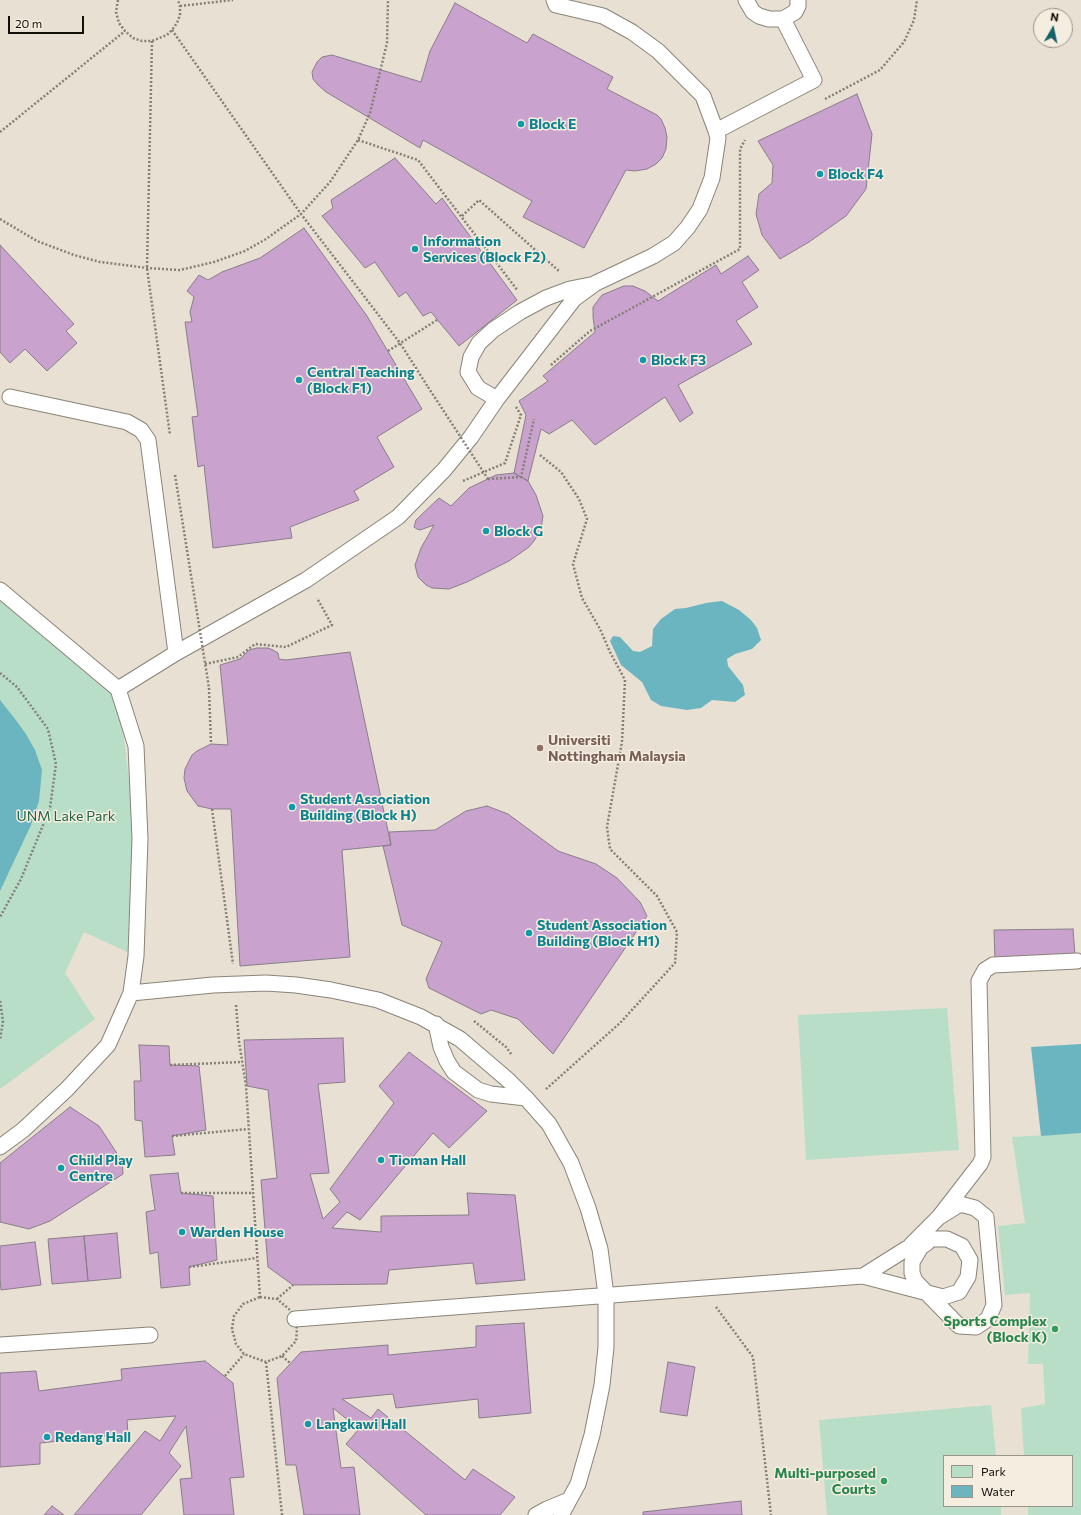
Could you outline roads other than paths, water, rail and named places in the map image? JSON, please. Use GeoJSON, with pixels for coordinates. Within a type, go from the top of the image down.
{"type":"FeatureCollection","features":[{"type":"Feature","properties":{"kind":"lane"},"geometry":{"type":"LineString","coordinates":[[118,689],[176,653],[306,580],[398,517],[444,470],[574,299],[596,283],[654,256],[674,243],[688,227],[700,209],[712,178],[717,150],[716,131],[703,96],[658,51],[632,32],[585,5],[556,5],[554,0]]}},
{"type":"Feature","properties":{"kind":"lane"},"geometry":{"type":"LineString","coordinates":[[746,0],[753,12],[759,16],[769,19],[783,19],[795,12],[798,6],[798,0]]}},
{"type":"Feature","properties":{"kind":"lane"},"geometry":{"type":"LineString","coordinates":[[716,131],[814,80],[783,19]]}},
{"type":"Feature","properties":{"kind":"lane"},"geometry":{"type":"LineString","coordinates":[[497,399],[478,388],[468,372],[471,356],[479,343],[493,330],[546,298],[578,287],[596,283]]}},
{"type":"Feature","properties":{"kind":"lane"},"geometry":{"type":"LineString","coordinates":[[10,397],[127,422],[141,430],[148,440],[176,653]]}},
{"type":"Feature","properties":{"kind":"lane"},"geometry":{"type":"LineString","coordinates":[[0,590],[118,689],[136,746],[140,839],[136,956],[131,993],[108,1045],[67,1089],[23,1130],[0,1147]]}},
{"type":"Feature","properties":{"kind":"lane"},"geometry":{"type":"LineString","coordinates":[[863,1276],[906,1249],[939,1217],[980,1164],[983,1157],[979,981],[986,970],[993,965],[1077,961]]}},
{"type":"Feature","properties":{"kind":"lane"},"geometry":{"type":"LineString","coordinates":[[131,993],[213,985],[266,983],[296,985],[331,990],[378,1000],[436,1024],[466,1044],[496,1068],[529,1101],[549,1124],[571,1163],[588,1208],[600,1249],[606,1295],[606,1348],[602,1385],[592,1435],[578,1484],[561,1515]]}},
{"type":"Feature","properties":{"kind":"lane"},"geometry":{"type":"LineString","coordinates":[[436,1024],[444,1054],[454,1072],[478,1090],[529,1101]]}},
{"type":"Feature","properties":{"kind":"lane"},"geometry":{"type":"LineString","coordinates":[[931,1240],[921,1247],[912,1262],[912,1273],[915,1281],[926,1294],[959,1326],[976,1327],[988,1319],[994,1305],[986,1217],[975,1208],[960,1204],[939,1217]]}},
{"type":"Feature","properties":{"kind":"lane"},"geometry":{"type":"LineString","coordinates":[[295,1319],[863,1276],[926,1294],[943,1297],[959,1292],[968,1277],[970,1260],[962,1246],[947,1239],[931,1240],[906,1249]]}},
{"type":"Feature","properties":{"kind":"lane"},"geometry":{"type":"LineString","coordinates":[[0,1345],[150,1335]]}},
{"type":"Feature","properties":{"kind":"lane"},"geometry":{"type":"LineString","coordinates":[[536,1515],[547,1508],[569,1500]]}},
{"type":"Feature","properties":{"kind":"water"},"geometry":{"type":"Polygon","coordinates":[[[722,601],[739,610],[751,620],[757,628],[761,640],[752,649],[735,654],[727,659],[728,666],[743,685],[745,695],[735,702],[712,700],[701,708],[687,710],[661,706],[651,700],[642,682],[621,665],[610,641],[613,636],[620,637],[633,651],[640,652],[652,646],[653,629],[661,619],[675,609],[722,601]]]}},
{"type":"Feature","properties":{"kind":"water"},"geometry":{"type":"Polygon","coordinates":[[[0,700],[26,734],[35,750],[42,770],[39,801],[31,825],[0,891],[0,700]]]}},
{"type":"Feature","properties":{"kind":"water"},"geometry":{"type":"Polygon","coordinates":[[[1081,1044],[1081,1133],[1041,1136],[1031,1047],[1081,1044]]]}},
{"type":"Feature","properties":{"kind":"place","name":"Block E"},"geometry":{"type":"Point","coordinates":[521,124]}},
{"type":"Feature","properties":{"kind":"place","name":"Block F4"},"geometry":{"type":"Point","coordinates":[820,174]}},
{"type":"Feature","properties":{"kind":"place","name":"Information Services (Block F2)"},"geometry":{"type":"Point","coordinates":[415,249]}},
{"type":"Feature","properties":{"kind":"place","name":"Block F3"},"geometry":{"type":"Point","coordinates":[643,360]}},
{"type":"Feature","properties":{"kind":"place","name":"Central Teaching (Block F1)"},"geometry":{"type":"Point","coordinates":[299,380]}},
{"type":"Feature","properties":{"kind":"place","name":"Block G"},"geometry":{"type":"Point","coordinates":[486,531]}},
{"type":"Feature","properties":{"kind":"place","name":"Universiti Nottingham Malaysia"},"geometry":{"type":"Point","coordinates":[540,748]}},
{"type":"Feature","properties":{"kind":"place","name":"Student Association Building (Block H)"},"geometry":{"type":"Point","coordinates":[292,807]}},
{"type":"Feature","properties":{"kind":"place","name":"Student Association Building (Block H1)"},"geometry":{"type":"Point","coordinates":[529,933]}},
{"type":"Feature","properties":{"kind":"place","name":"Tioman Hall"},"geometry":{"type":"Point","coordinates":[381,1160]}},
{"type":"Feature","properties":{"kind":"place","name":"Child Play Centre"},"geometry":{"type":"Point","coordinates":[61,1168]}},
{"type":"Feature","properties":{"kind":"place","name":"Warden House"},"geometry":{"type":"Point","coordinates":[182,1232]}},
{"type":"Feature","properties":{"kind":"place","name":"Sports Complex (Block K)"},"geometry":{"type":"Point","coordinates":[1055,1329]}},
{"type":"Feature","properties":{"kind":"place","name":"Langkawi Hall"},"geometry":{"type":"Point","coordinates":[308,1424]}},
{"type":"Feature","properties":{"kind":"place","name":"Redang Hall"},"geometry":{"type":"Point","coordinates":[47,1437]}},
{"type":"Feature","properties":{"kind":"place","name":"Multi-purposed Courts"},"geometry":{"type":"Point","coordinates":[884,1481]}},
{"type":"Feature","properties":{"kind":"park label","name":"UNM Lake Park"},"geometry":{"type":"Point","coordinates":[66,816]}}]}
